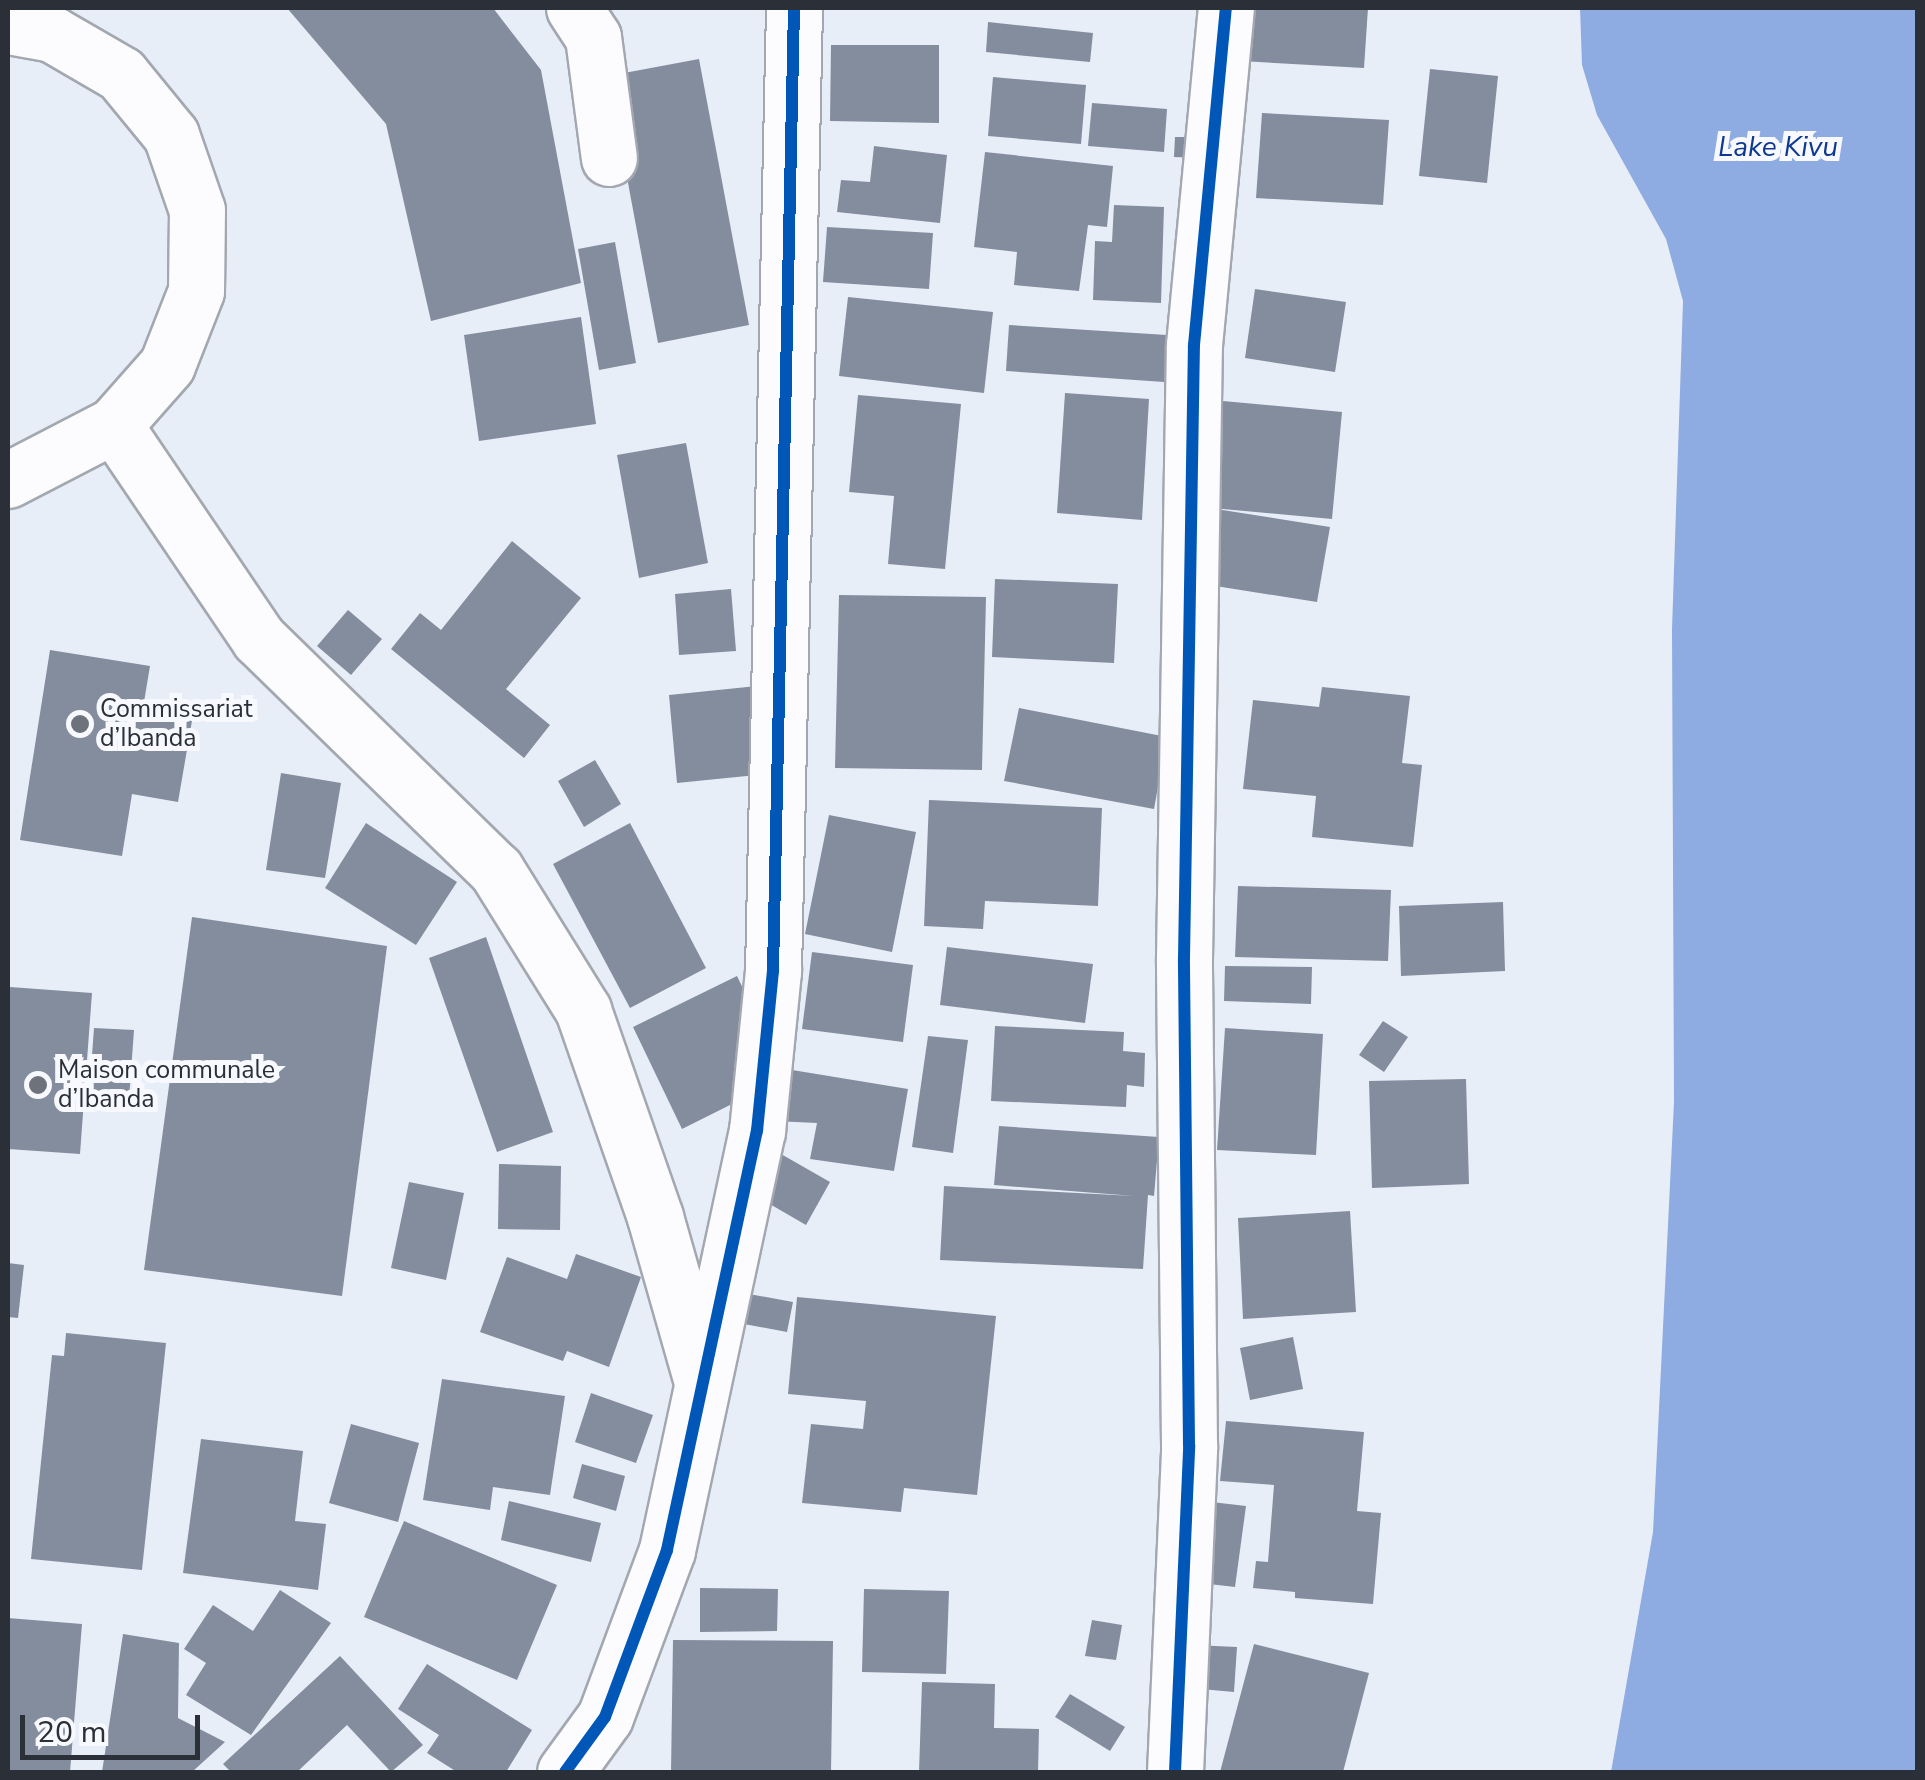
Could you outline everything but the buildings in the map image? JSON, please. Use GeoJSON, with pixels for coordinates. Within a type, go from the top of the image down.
{"type":"FeatureCollection","features":[{"type":"Feature","properties":{"kind":"street"},"geometry":{"type":"LineString","coordinates":[[574,8],[593,37],[609,158]]}},
{"type":"Feature","properties":{"kind":"street"},"geometry":{"type":"LineString","coordinates":[[565,1772],[605,1718],[668,1550],[757,1131],[773,971],[794,8]]}},
{"type":"Feature","properties":{"kind":"street"},"geometry":{"type":"LineString","coordinates":[[1175,1772],[1189,1445],[1184,958],[1194,346],[1226,8]]}},
{"type":"Feature","properties":{"kind":"street"},"geometry":{"type":"LineString","coordinates":[[8,26],[52,34],[121,74],[171,135],[197,210],[196,290],[167,365],[114,424],[8,480]]}},
{"type":"Feature","properties":{"kind":"street"},"geometry":{"type":"LineString","coordinates":[[114,424],[259,638],[496,870],[583,1010],[655,1216],[704,1389]]}},
{"type":"Feature","properties":{"kind":"street"},"geometry":{"type":"LineString","coordinates":[[605,1718],[614,1772]]}},
{"type":"Feature","properties":{"kind":"water","name":"Lake Kivu"},"geometry":{"type":"Polygon","coordinates":[[[1580,8],[1917,8],[1917,1772],[1611,1772],[1653,1532],[1674,1102],[1672,629],[1683,301],[1666,239],[1597,115],[1582,65],[1580,8]]]}},
{"type":"Feature","properties":{"kind":"cycle path"},"geometry":{"type":"LineString","coordinates":[[565,1772],[605,1717],[667,1550],[757,1131],[773,971],[794,8]]}},
{"type":"Feature","properties":{"kind":"cycle path"},"geometry":{"type":"LineString","coordinates":[[1175,1772],[1189,1445],[1184,958],[1194,345],[1226,8]]}},
{"type":"Feature","properties":{"kind":"place","name":"Commissariat d’Ibanda"},"geometry":{"type":"Point","coordinates":[80,724]}},
{"type":"Feature","properties":{"kind":"place","name":"Maison communale d’Ibanda"},"geometry":{"type":"Point","coordinates":[38,1085]}}]}
